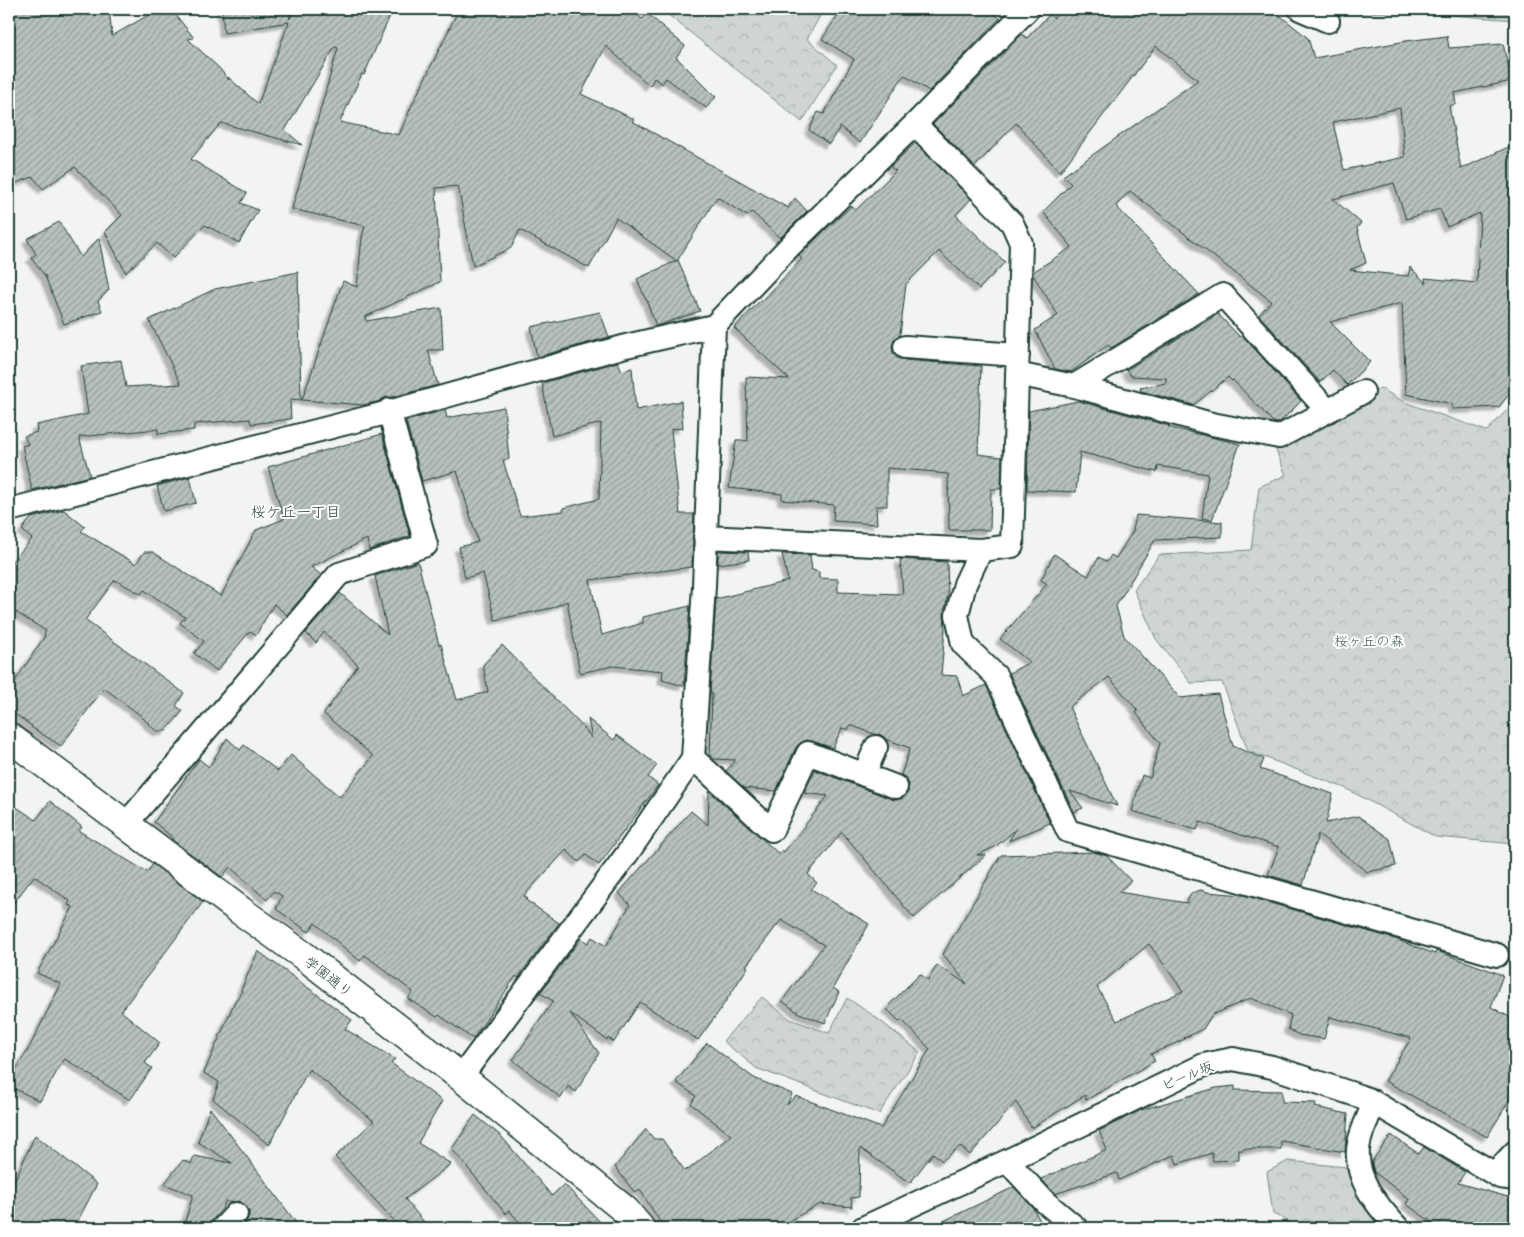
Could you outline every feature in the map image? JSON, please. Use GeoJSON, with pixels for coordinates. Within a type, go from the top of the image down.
{"type":"FeatureCollection","features":[{"type":"Feature","properties":{"kind":"street"},"geometry":{"type":"LineString","coordinates":[[9,510],[626,346],[714,326],[790,246],[915,124],[1028,9]]}},
{"type":"Feature","properties":{"kind":"street"},"geometry":{"type":"LineString","coordinates":[[1300,9],[1328,21]]}},
{"type":"Feature","properties":{"kind":"street"},"geometry":{"type":"LineString","coordinates":[[706,537],[981,550],[1012,546],[1021,243],[1012,223],[915,124]]}},
{"type":"Feature","properties":{"kind":"street"},"geometry":{"type":"LineString","coordinates":[[1074,386],[1223,295],[1328,411]]}},
{"type":"Feature","properties":{"kind":"street"},"geometry":{"type":"LineString","coordinates":[[461,1077],[627,854],[693,758],[706,537],[714,326]]}},
{"type":"Feature","properties":{"kind":"street"},"geometry":{"type":"LineString","coordinates":[[905,347],[1017,364],[1074,386],[1212,424],[1280,437],[1363,392]]}},
{"type":"Feature","properties":{"kind":"street"},"geometry":{"type":"LineString","coordinates":[[126,824],[339,574],[426,545],[389,410]]}},
{"type":"Feature","properties":{"kind":"street"},"geometry":{"type":"LineString","coordinates":[[981,550],[965,584],[958,615],[963,644],[996,676],[1068,831],[1497,955]]}},
{"type":"Feature","properties":{"kind":"street","name":"学園通り"},"geometry":{"type":"LineString","coordinates":[[9,737],[304,956],[461,1077],[625,1210],[640,1228]]}},
{"type":"Feature","properties":{"kind":"street"},"geometry":{"type":"LineString","coordinates":[[864,775],[876,747]]}},
{"type":"Feature","properties":{"kind":"street"},"geometry":{"type":"LineString","coordinates":[[693,758],[770,829],[808,753],[896,787]]}},
{"type":"Feature","properties":{"kind":"street","name":"ビール坂"},"geometry":{"type":"LineString","coordinates":[[863,1228],[1007,1161],[1204,1065],[1233,1059],[1272,1067],[1368,1099],[1505,1176]]}},
{"type":"Feature","properties":{"kind":"street"},"geometry":{"type":"LineString","coordinates":[[1374,1103],[1358,1144],[1359,1172],[1379,1208],[1398,1228]]}},
{"type":"Feature","properties":{"kind":"street"},"geometry":{"type":"LineString","coordinates":[[1505,1176],[1515,1152]]}},
{"type":"Feature","properties":{"kind":"street"},"geometry":{"type":"LineString","coordinates":[[1007,1161],[1045,1202],[1076,1228]]}},
{"type":"Feature","properties":{"kind":"green space"},"geometry":{"type":"Polygon","coordinates":[[[661,9],[824,9],[807,39],[837,65],[802,122],[661,9]]]}},
{"type":"Feature","properties":{"kind":"green space"},"geometry":{"type":"Polygon","coordinates":[[[1327,9],[1515,9],[1515,20],[1409,12],[1338,13],[1327,9]]]}},
{"type":"Feature","properties":{"kind":"green space","name":"桜ヶ丘の森"},"geometry":{"type":"Polygon","coordinates":[[[1380,388],[1404,402],[1487,431],[1509,408],[1515,396],[1515,844],[1436,837],[1345,788],[1248,751],[1222,682],[1191,683],[1156,639],[1134,590],[1159,555],[1251,550],[1259,487],[1286,475],[1275,448],[1361,401],[1380,388]]]}},
{"type":"Feature","properties":{"kind":"green space"},"geometry":{"type":"Polygon","coordinates":[[[762,997],[790,1019],[829,1033],[847,998],[874,1016],[920,1052],[879,1114],[756,1068],[723,1041],[762,997]]]}},
{"type":"Feature","properties":{"kind":"green space"},"geometry":{"type":"Polygon","coordinates":[[[1288,1161],[1346,1167],[1386,1228],[1290,1228],[1290,1222],[1273,1214],[1267,1172],[1288,1161]]]}},
{"type":"Feature","properties":{"kind":"building"},"geometry":{"type":"Polygon","coordinates":[[[9,9],[109,9],[112,36],[159,9],[171,9],[194,38],[188,39],[229,80],[228,77],[258,104],[289,22],[224,33],[222,9],[289,9],[290,19],[294,9],[393,9],[364,75],[362,74],[340,122],[399,135],[459,9],[578,9],[585,17],[596,9],[631,9],[642,19],[648,14],[685,46],[676,57],[716,97],[706,108],[666,78],[662,84],[654,78],[650,86],[606,46],[581,94],[634,119],[632,121],[788,208],[795,198],[807,211],[780,238],[752,212],[747,216],[717,197],[677,261],[616,218],[589,268],[520,230],[511,248],[473,266],[458,186],[436,188],[440,282],[365,317],[366,321],[441,308],[443,350],[428,350],[438,385],[386,397],[380,401],[363,405],[302,400],[343,281],[357,287],[362,237],[365,226],[292,209],[338,48],[335,47],[285,130],[302,145],[221,123],[191,159],[247,193],[241,203],[258,210],[239,243],[205,225],[173,258],[157,243],[126,273],[105,232],[122,215],[75,167],[43,189],[33,177],[16,183],[9,168],[9,9]]]}},
{"type":"Feature","properties":{"kind":"building"},"geometry":{"type":"Polygon","coordinates":[[[842,9],[987,9],[1000,18],[929,91],[904,75],[860,143],[840,127],[829,144],[809,130],[818,112],[824,114],[854,59],[822,39],[842,9]]]}},
{"type":"Feature","properties":{"kind":"building"},"geometry":{"type":"Polygon","coordinates":[[[1063,9],[1272,9],[1308,38],[1314,58],[1406,41],[1447,36],[1449,48],[1503,44],[1512,81],[1454,93],[1456,104],[1449,106],[1461,169],[1515,144],[1515,341],[1510,393],[1499,407],[1452,409],[1452,404],[1406,394],[1402,303],[1330,322],[1370,362],[1347,385],[1333,370],[1320,382],[1259,315],[1271,301],[1130,191],[1116,206],[1199,294],[1111,348],[1108,345],[1071,372],[1055,369],[1035,330],[1058,315],[1033,275],[1033,272],[1072,247],[1043,212],[1071,184],[1063,176],[1198,80],[1156,46],[1060,172],[1016,123],[975,167],[933,124],[1022,34],[1027,38],[1050,14],[1053,18],[1063,9]],[[1400,108],[1333,122],[1344,170],[1405,157],[1400,108]],[[1394,183],[1333,199],[1361,223],[1357,228],[1366,263],[1350,270],[1408,276],[1410,267],[1426,283],[1425,278],[1477,283],[1480,213],[1447,227],[1440,209],[1406,219],[1394,183]]]}},
{"type":"Feature","properties":{"kind":"building"},"geometry":{"type":"Polygon","coordinates":[[[915,143],[971,199],[956,215],[1005,262],[979,289],[939,251],[906,284],[900,335],[894,339],[892,347],[893,353],[897,358],[904,360],[981,366],[978,454],[1002,457],[1001,489],[991,489],[990,530],[949,530],[948,474],[936,472],[887,468],[887,506],[876,506],[877,524],[833,521],[834,505],[782,500],[782,494],[729,488],[736,440],[748,441],[746,377],[789,379],[734,328],[802,259],[799,256],[826,229],[851,206],[856,210],[896,171],[890,167],[915,143]]]}},
{"type":"Feature","properties":{"kind":"building"},"geometry":{"type":"Polygon","coordinates":[[[59,222],[81,257],[99,238],[109,290],[98,301],[102,311],[64,324],[45,276],[31,258],[36,254],[27,239],[59,222]]]}},
{"type":"Feature","properties":{"kind":"building"},"geometry":{"type":"Polygon","coordinates":[[[678,260],[700,311],[656,326],[647,302],[649,302],[646,300],[637,279],[678,260]]]}},
{"type":"Feature","properties":{"kind":"building"},"geometry":{"type":"Polygon","coordinates":[[[298,272],[301,400],[290,399],[291,419],[251,424],[250,419],[194,424],[194,430],[158,434],[158,429],[79,437],[90,476],[32,490],[22,446],[28,444],[24,436],[37,432],[36,425],[88,414],[81,366],[121,360],[126,387],[181,384],[149,320],[215,289],[298,272]]]}},
{"type":"Feature","properties":{"kind":"building"},"geometry":{"type":"Polygon","coordinates":[[[600,312],[609,337],[537,357],[531,327],[600,312]]]}},
{"type":"Feature","properties":{"kind":"building"},"geometry":{"type":"Polygon","coordinates":[[[1218,314],[1240,337],[1242,335],[1301,401],[1281,421],[1273,422],[1228,377],[1194,405],[1141,391],[1140,388],[1166,383],[1166,378],[1131,376],[1126,370],[1218,314]]]}},
{"type":"Feature","properties":{"kind":"building"},"geometry":{"type":"Polygon","coordinates":[[[618,362],[622,371],[632,368],[636,410],[681,401],[683,428],[671,429],[680,514],[694,514],[692,567],[590,580],[602,635],[643,623],[643,617],[690,606],[684,686],[662,680],[663,671],[613,666],[580,673],[567,601],[552,608],[495,620],[483,573],[465,578],[459,547],[478,542],[457,471],[422,481],[406,421],[445,410],[447,418],[504,407],[509,459],[503,460],[520,516],[564,511],[563,508],[599,499],[601,423],[552,436],[542,383],[618,362]]]}},
{"type":"Feature","properties":{"kind":"building"},"geometry":{"type":"Polygon","coordinates":[[[1078,401],[1170,426],[1168,427],[1240,444],[1212,520],[1202,518],[1208,474],[1158,466],[1157,472],[1080,452],[1076,492],[1027,490],[1029,411],[1078,401]]]}},
{"type":"Feature","properties":{"kind":"building"},"geometry":{"type":"Polygon","coordinates":[[[382,434],[410,536],[369,550],[367,539],[311,567],[321,575],[287,615],[274,604],[256,635],[250,631],[217,671],[194,653],[204,641],[180,623],[185,617],[144,590],[141,594],[115,580],[85,620],[184,693],[176,706],[183,711],[166,731],[156,731],[140,715],[104,688],[61,746],[9,710],[9,690],[45,636],[46,631],[9,608],[9,565],[32,539],[22,530],[31,518],[64,510],[85,527],[81,531],[136,564],[144,552],[153,552],[221,596],[256,530],[284,519],[268,467],[382,434]]]}},
{"type":"Feature","properties":{"kind":"building"},"geometry":{"type":"Polygon","coordinates":[[[190,477],[196,503],[164,511],[157,486],[190,477]]]}},
{"type":"Feature","properties":{"kind":"building"},"geometry":{"type":"Polygon","coordinates":[[[1136,515],[1222,522],[1222,537],[1155,540],[1116,606],[1124,636],[1180,698],[1218,694],[1233,746],[1264,759],[1260,769],[1333,794],[1326,823],[1358,816],[1390,839],[1396,866],[1367,872],[1318,834],[1303,885],[1268,875],[1279,847],[1200,822],[1197,830],[1132,811],[1142,775],[1150,778],[1160,743],[1136,713],[1138,711],[1109,677],[1069,707],[1117,806],[1070,791],[1083,808],[1074,812],[1009,673],[1030,662],[1000,639],[1047,584],[1041,580],[1054,554],[1088,576],[1099,557],[1107,562],[1111,555],[1116,558],[1133,531],[1136,515]]]}},
{"type":"Feature","properties":{"kind":"building"},"geometry":{"type":"Polygon","coordinates":[[[718,551],[748,552],[749,560],[718,564],[718,551]]]}},
{"type":"Feature","properties":{"kind":"building"},"geometry":{"type":"Polygon","coordinates":[[[782,554],[810,555],[812,570],[819,572],[819,578],[838,579],[838,592],[903,594],[900,559],[947,562],[948,596],[944,612],[945,630],[941,675],[957,676],[963,696],[986,685],[1050,823],[1009,841],[1016,829],[995,847],[977,855],[986,855],[914,918],[842,832],[808,874],[817,883],[811,889],[869,924],[833,988],[839,992],[825,1023],[799,1013],[782,1001],[824,945],[781,920],[746,966],[748,967],[698,1040],[640,1002],[614,1042],[608,1038],[607,1040],[570,1013],[599,1053],[576,1092],[568,1086],[561,1098],[513,1060],[553,1001],[540,993],[581,938],[588,943],[592,937],[606,946],[630,905],[619,893],[691,811],[708,825],[709,791],[779,854],[782,850],[784,852],[828,796],[804,793],[815,770],[892,799],[898,800],[908,792],[909,784],[906,778],[901,775],[910,748],[886,739],[881,735],[850,725],[848,730],[842,728],[833,748],[806,740],[800,743],[796,747],[776,791],[744,788],[726,771],[736,760],[714,759],[710,756],[712,693],[710,693],[716,599],[788,581],[782,554]]]}},
{"type":"Feature","properties":{"kind":"building"},"geometry":{"type":"Polygon","coordinates":[[[418,562],[439,645],[441,644],[457,700],[488,692],[483,665],[502,645],[585,729],[592,739],[588,719],[614,740],[617,735],[657,765],[648,777],[658,785],[599,865],[586,855],[579,862],[566,850],[524,896],[528,899],[526,900],[559,923],[518,978],[516,976],[473,1039],[439,1015],[437,1017],[408,999],[413,992],[365,955],[360,961],[315,923],[309,932],[276,909],[282,896],[274,891],[267,900],[230,867],[222,877],[171,839],[173,838],[154,822],[199,759],[209,767],[227,738],[240,750],[244,745],[278,771],[291,755],[340,797],[373,756],[324,714],[358,665],[324,632],[316,643],[306,633],[340,593],[388,635],[375,576],[418,562]]]}},
{"type":"Feature","properties":{"kind":"building"},"geometry":{"type":"Polygon","coordinates":[[[50,801],[82,827],[79,831],[147,872],[153,864],[203,902],[121,1011],[160,1043],[145,1063],[152,1068],[130,1100],[65,1059],[40,1101],[9,1086],[9,1081],[30,1046],[61,984],[37,973],[73,907],[68,905],[70,901],[34,876],[9,909],[9,802],[36,820],[50,801]]]}},
{"type":"Feature","properties":{"kind":"building"},"geometry":{"type":"Polygon","coordinates":[[[1094,852],[1107,856],[1131,881],[1118,892],[1187,903],[1191,893],[1201,890],[1243,895],[1395,939],[1435,954],[1436,951],[1503,975],[1491,1007],[1515,1020],[1515,1091],[1487,1137],[1385,1081],[1411,1038],[1330,1017],[1324,1039],[1299,1035],[1288,1029],[1291,1015],[1251,998],[1212,1015],[1203,1029],[1151,1054],[1155,1061],[1086,1100],[1085,1095],[1032,1128],[1016,1102],[970,1155],[960,1146],[942,1161],[933,1153],[910,1183],[860,1148],[859,1197],[851,1198],[852,1207],[820,1204],[776,1228],[664,1228],[640,1190],[635,1193],[615,1167],[646,1129],[654,1139],[662,1139],[685,1171],[731,1135],[691,1104],[696,1096],[676,1082],[707,1043],[754,1078],[792,1094],[787,1105],[796,1096],[881,1128],[930,1049],[903,1021],[899,1021],[886,1008],[920,974],[928,980],[937,965],[967,984],[943,954],[1001,855],[1094,852]],[[1149,944],[1097,987],[1117,1021],[1183,991],[1149,944]]]}},
{"type":"Feature","properties":{"kind":"building"},"geometry":{"type":"Polygon","coordinates":[[[258,951],[352,1020],[345,1029],[395,1059],[391,1063],[442,1101],[418,1143],[451,1164],[405,1199],[429,1228],[401,1228],[335,1157],[374,1121],[309,1069],[269,1145],[213,1099],[219,1082],[204,1073],[235,1001],[242,991],[258,951]]]}},
{"type":"Feature","properties":{"kind":"building"},"geometry":{"type":"Polygon","coordinates":[[[1235,1086],[1235,1090],[1282,1091],[1282,1102],[1316,1103],[1315,1107],[1348,1114],[1345,1152],[1281,1141],[1281,1149],[1239,1150],[1239,1160],[1213,1161],[1212,1153],[1177,1164],[1174,1155],[1119,1180],[1117,1173],[1055,1194],[1041,1179],[1107,1150],[1099,1131],[1141,1110],[1216,1088],[1235,1086]]]}},
{"type":"Feature","properties":{"kind":"building"},"geometry":{"type":"Polygon","coordinates":[[[210,1108],[300,1228],[249,1228],[245,1224],[249,1211],[245,1205],[238,1201],[229,1203],[226,1200],[222,1209],[213,1219],[210,1228],[183,1228],[193,1195],[164,1184],[183,1160],[191,1164],[194,1156],[232,1163],[198,1142],[210,1108]]]}},
{"type":"Feature","properties":{"kind":"building"},"geometry":{"type":"Polygon","coordinates":[[[475,1115],[501,1136],[552,1196],[564,1184],[606,1228],[524,1228],[509,1210],[506,1214],[452,1149],[475,1115]]]}},
{"type":"Feature","properties":{"kind":"building"},"geometry":{"type":"Polygon","coordinates":[[[35,1135],[97,1184],[74,1228],[9,1228],[9,1193],[35,1135]]]}},
{"type":"Feature","properties":{"kind":"building"},"geometry":{"type":"Polygon","coordinates":[[[1391,1135],[1419,1154],[1424,1147],[1465,1172],[1458,1183],[1515,1199],[1506,1228],[1440,1228],[1406,1204],[1409,1199],[1374,1172],[1372,1164],[1372,1161],[1391,1135]]]}},
{"type":"Feature","properties":{"kind":"building"},"geometry":{"type":"Polygon","coordinates":[[[1014,1187],[1033,1208],[1044,1228],[929,1228],[1014,1187]]]}},
{"type":"Feature","properties":{"kind":"district","name":"桜ケ丘一丁目"},"geometry":{"type":"Point","coordinates":[296,510]}}]}
